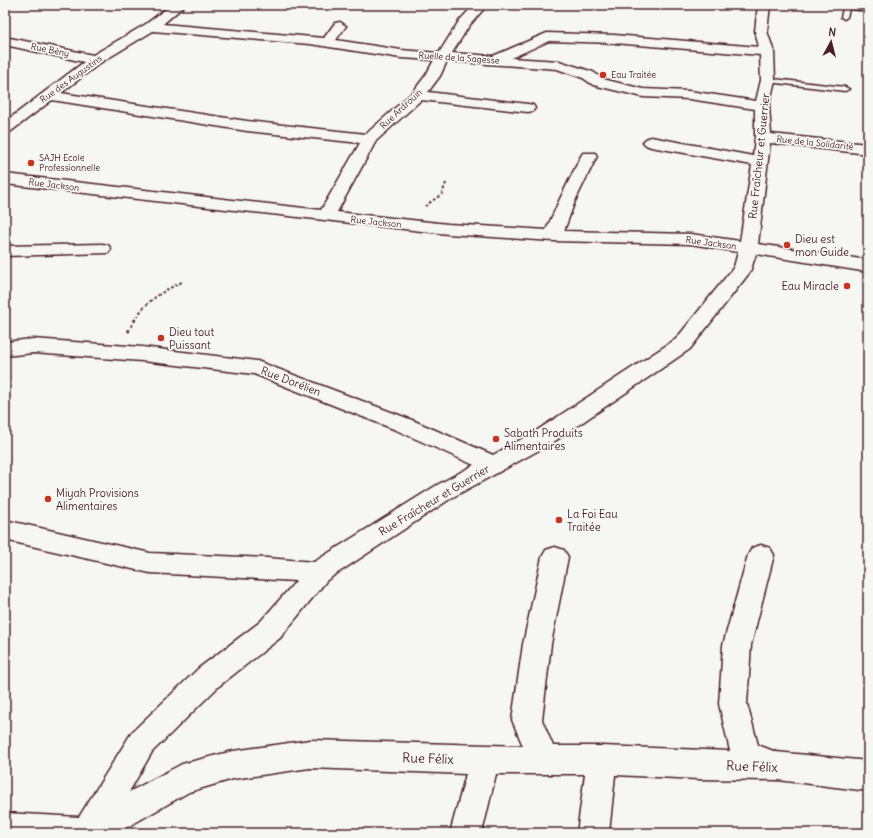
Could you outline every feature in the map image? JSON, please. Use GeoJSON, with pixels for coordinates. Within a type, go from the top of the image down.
{"type":"FeatureCollection","features":[{"type":"Feature","properties":{"kind":"street","name":"Rue des Augustins"},"geometry":{"type":"LineString","coordinates":[[5,129],[95,60],[151,27],[179,5]]}},
{"type":"Feature","properties":{"kind":"street","name":"Rue Ardrouin"},"geometry":{"type":"LineString","coordinates":[[326,216],[370,139],[418,95],[433,76],[437,66],[464,24],[480,5]]}},
{"type":"Feature","properties":{"kind":"street","name":"Rue Fraîcheur et Guerrier"},"geometry":{"type":"LineString","coordinates":[[87,833],[142,742],[209,677],[270,630],[318,573],[445,491],[544,437],[683,344],[743,268],[748,249],[763,138],[762,106],[768,80],[767,52],[761,31],[764,5]]}},
{"type":"Feature","properties":{"kind":"street"},"geometry":{"type":"LineString","coordinates":[[851,5],[868,6]]}},
{"type":"Feature","properties":{"kind":"street"},"geometry":{"type":"LineString","coordinates":[[327,43],[340,26]]}},
{"type":"Feature","properties":{"kind":"street","name":"Ruelle de la Sagesse"},"geometry":{"type":"LineString","coordinates":[[151,27],[327,43],[401,54],[559,65],[588,75],[598,82],[643,93],[689,96],[762,106]]}},
{"type":"Feature","properties":{"kind":"street"},"geometry":{"type":"LineString","coordinates":[[495,60],[547,37],[607,39],[767,52]]}},
{"type":"Feature","properties":{"kind":"street","name":"Rue Bény"},"geometry":{"type":"LineString","coordinates":[[5,41],[95,60]]}},
{"type":"Feature","properties":{"kind":"street"},"geometry":{"type":"LineString","coordinates":[[48,95],[247,126],[370,139]]}},
{"type":"Feature","properties":{"kind":"street"},"geometry":{"type":"LineString","coordinates":[[418,95],[528,108]]}},
{"type":"Feature","properties":{"kind":"street","name":"Rue de la Solidarité"},"geometry":{"type":"LineString","coordinates":[[763,138],[868,149]]}},
{"type":"Feature","properties":{"kind":"street"},"geometry":{"type":"LineString","coordinates":[[651,142],[760,162]]}},
{"type":"Feature","properties":{"kind":"street"},"geometry":{"type":"LineString","coordinates":[[553,236],[567,201],[589,156]]}},
{"type":"Feature","properties":{"kind":"street","name":"Rue Jackson"},"geometry":{"type":"LineString","coordinates":[[5,179],[448,229],[553,236],[691,239],[748,249],[868,266]]}},
{"type":"Feature","properties":{"kind":"street"},"geometry":{"type":"LineString","coordinates":[[5,251],[102,249]]}},
{"type":"Feature","properties":{"kind":"street","name":"Rue Dorélien"},"geometry":{"type":"LineString","coordinates":[[5,348],[33,346],[115,352],[257,368],[404,425],[493,464]]}},
{"type":"Feature","properties":{"kind":"street"},"geometry":{"type":"LineString","coordinates":[[5,530],[150,563],[267,568],[318,573]]}},
{"type":"Feature","properties":{"kind":"street"},"geometry":{"type":"LineString","coordinates":[[761,555],[738,645],[733,704],[746,755],[778,766]]}},
{"type":"Feature","properties":{"kind":"street"},"geometry":{"type":"LineString","coordinates":[[544,760],[527,720],[537,644],[555,557]]}},
{"type":"Feature","properties":{"kind":"street","name":"Rue Félix"},"geometry":{"type":"LineString","coordinates":[[87,833],[182,779],[233,765],[310,754],[485,760],[602,760],[698,765],[778,766],[868,776]]}},
{"type":"Feature","properties":{"kind":"street"},"geometry":{"type":"LineString","coordinates":[[466,833],[485,760]]}},
{"type":"Feature","properties":{"kind":"street"},"geometry":{"type":"LineString","coordinates":[[593,833],[602,760]]}},
{"type":"Feature","properties":{"kind":"street"},"geometry":{"type":"LineString","coordinates":[[5,829],[87,833]]}},
{"type":"Feature","properties":{"kind":"lane"},"geometry":{"type":"LineString","coordinates":[[844,17],[847,5]]}},
{"type":"Feature","properties":{"kind":"lane"},"geometry":{"type":"LineString","coordinates":[[768,80],[846,89]]}},
{"type":"Feature","properties":{"kind":"path"},"geometry":{"type":"LineString","coordinates":[[115,352],[142,308],[162,292],[182,282]]}},
{"type":"Feature","properties":{"kind":"place","name":"Eau Traitée"},"geometry":{"type":"Point","coordinates":[603,75]}},
{"type":"Feature","properties":{"kind":"place","name":"SAJH Ecole Professionnelle"},"geometry":{"type":"Point","coordinates":[31,163]}},
{"type":"Feature","properties":{"kind":"place","name":"Dieu est mon Guide"},"geometry":{"type":"Point","coordinates":[787,245]}},
{"type":"Feature","properties":{"kind":"place","name":"Eau Miracle"},"geometry":{"type":"Point","coordinates":[847,286]}},
{"type":"Feature","properties":{"kind":"place","name":"Dieu tout Puissant"},"geometry":{"type":"Point","coordinates":[161,338]}},
{"type":"Feature","properties":{"kind":"place","name":"Sabath Produits Alimentaires"},"geometry":{"type":"Point","coordinates":[496,439]}},
{"type":"Feature","properties":{"kind":"place","name":"Miyah Provisions Alimentaires"},"geometry":{"type":"Point","coordinates":[48,499]}},
{"type":"Feature","properties":{"kind":"place","name":"La Foi Eau Traitée"},"geometry":{"type":"Point","coordinates":[559,520]}}]}
